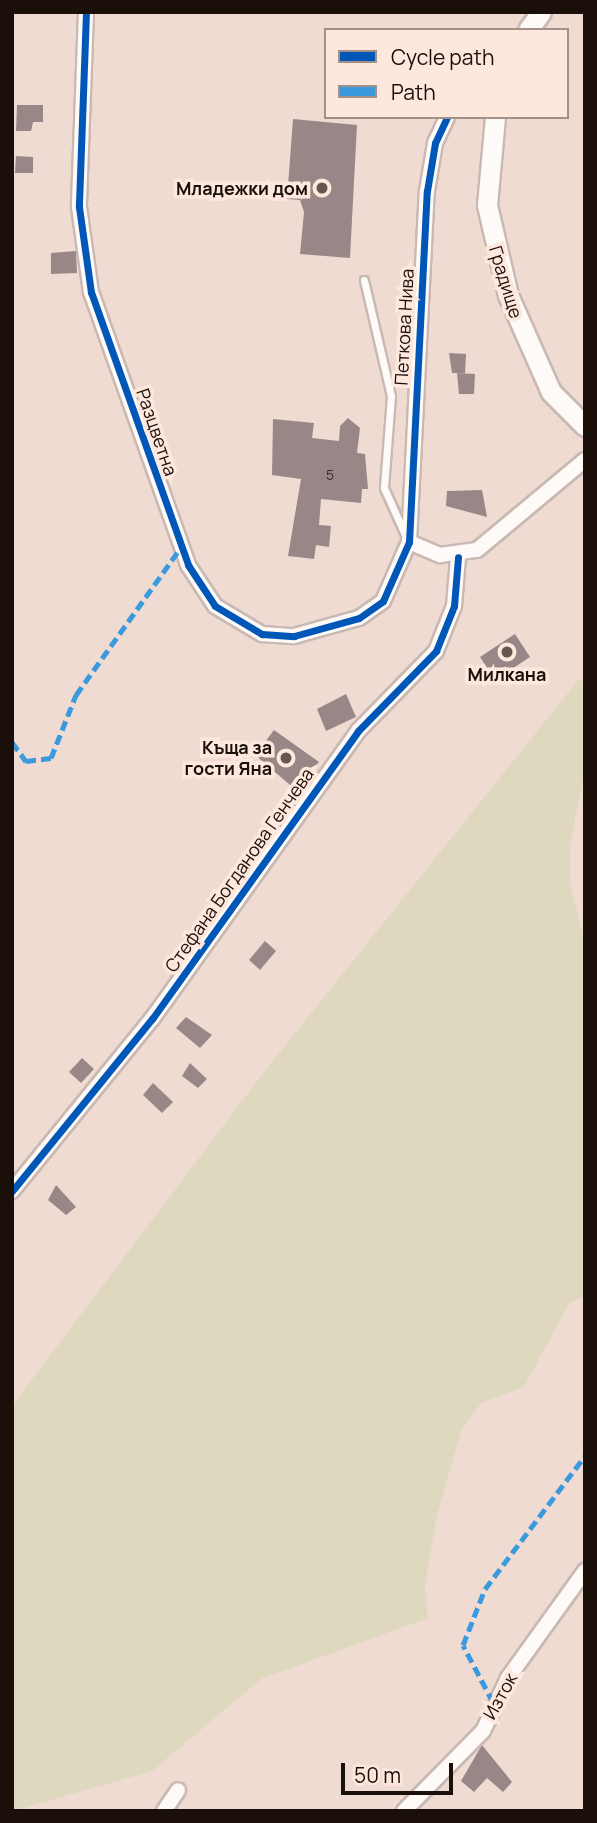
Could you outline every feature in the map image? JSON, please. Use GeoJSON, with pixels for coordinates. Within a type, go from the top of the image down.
{"type":"FeatureCollection","features":[{"type":"Feature","properties":{"kind":"street","name":"Разцветна"},"geometry":{"type":"LineString","coordinates":[[86,12],[79,206],[91,292],[200,590],[234,622],[262,634],[294,636],[359,618],[383,601],[409,542]]}},
{"type":"Feature","properties":{"kind":"street"},"geometry":{"type":"LineString","coordinates":[[529,28],[541,12]]}},
{"type":"Feature","properties":{"kind":"street","name":"Петкова Нива"},"geometry":{"type":"LineString","coordinates":[[409,542],[427,191],[435,143],[446,119]]}},
{"type":"Feature","properties":{"kind":"street","name":"Градище"},"geometry":{"type":"LineString","coordinates":[[495,119],[486,205],[508,295],[551,392],[585,426]]}},
{"type":"Feature","properties":{"kind":"street"},"geometry":{"type":"LineString","coordinates":[[409,542],[458,556],[477,550],[585,460]]}},
{"type":"Feature","properties":{"kind":"street","name":"Стефана Богданова Генчева"},"geometry":{"type":"LineString","coordinates":[[12,1191],[152,1019],[358,731],[436,651],[454,606],[458,556]]}},
{"type":"Feature","properties":{"kind":"street","name":"Изток"},"geometry":{"type":"LineString","coordinates":[[404,1811],[482,1731],[508,1678],[585,1571]]}},
{"type":"Feature","properties":{"kind":"street"},"geometry":{"type":"LineString","coordinates":[[164,1811],[178,1790]]}},
{"type":"Feature","properties":{"kind":"lane"},"geometry":{"type":"LineString","coordinates":[[365,280],[391,396],[384,488],[409,542]]}},
{"type":"Feature","properties":{"kind":"shaded area"},"geometry":{"type":"Polygon","coordinates":[[[579,679],[585,680],[585,769],[570,844],[570,883],[585,945],[585,1296],[569,1303],[524,1387],[481,1403],[461,1431],[437,1515],[425,1586],[428,1618],[261,1679],[152,1771],[12,1811],[12,1406],[264,1072],[579,679]]]}},
{"type":"Feature","properties":{"kind":"building"},"geometry":{"type":"Polygon","coordinates":[[[17,105],[43,105],[43,122],[33,122],[31,131],[16,131],[17,105]]]}},
{"type":"Feature","properties":{"kind":"building","name":"Младежки дом"},"geometry":{"type":"Polygon","coordinates":[[[293,119],[357,125],[350,258],[300,254],[304,212],[300,200],[287,199],[293,119]]]}},
{"type":"Feature","properties":{"kind":"building"},"geometry":{"type":"Polygon","coordinates":[[[16,156],[33,157],[33,173],[15,173],[16,156]]]}},
{"type":"Feature","properties":{"kind":"building"},"geometry":{"type":"Polygon","coordinates":[[[76,251],[77,273],[51,274],[51,253],[76,251]]]}},
{"type":"Feature","properties":{"kind":"building"},"geometry":{"type":"Polygon","coordinates":[[[449,353],[466,354],[465,373],[452,373],[449,353]]]}},
{"type":"Feature","properties":{"kind":"building"},"geometry":{"type":"Polygon","coordinates":[[[457,373],[475,374],[474,394],[459,394],[457,373]]]}},
{"type":"Feature","properties":{"kind":"building"},"geometry":{"type":"Polygon","coordinates":[[[348,418],[360,428],[357,453],[365,454],[368,489],[362,489],[361,503],[321,499],[319,525],[331,526],[329,547],[316,545],[314,559],[288,556],[301,479],[272,475],[273,419],[314,423],[312,438],[339,441],[340,426],[348,418]]]}},
{"type":"Feature","properties":{"kind":"building"},"geometry":{"type":"Polygon","coordinates":[[[482,490],[487,517],[446,506],[447,491],[482,490]]]}},
{"type":"Feature","properties":{"kind":"building","name":"Милкана"},"geometry":{"type":"Polygon","coordinates":[[[515,634],[530,657],[495,680],[480,657],[515,634]]]}},
{"type":"Feature","properties":{"kind":"building"},"geometry":{"type":"Polygon","coordinates":[[[346,694],[356,717],[326,731],[317,709],[346,694]]]}},
{"type":"Feature","properties":{"kind":"building","name":"Къща за гости Яна"},"geometry":{"type":"Polygon","coordinates":[[[274,730],[319,762],[296,790],[255,755],[274,730]]]}},
{"type":"Feature","properties":{"kind":"building"},"geometry":{"type":"Polygon","coordinates":[[[265,941],[276,951],[260,970],[249,960],[265,941]]]}},
{"type":"Feature","properties":{"kind":"building"},"geometry":{"type":"Polygon","coordinates":[[[186,1017],[212,1035],[200,1048],[176,1028],[186,1017]]]}},
{"type":"Feature","properties":{"kind":"building"},"geometry":{"type":"Polygon","coordinates":[[[82,1058],[94,1069],[81,1083],[69,1072],[82,1058]]]}},
{"type":"Feature","properties":{"kind":"building"},"geometry":{"type":"Polygon","coordinates":[[[190,1063],[207,1079],[198,1088],[182,1076],[190,1063]]]}},
{"type":"Feature","properties":{"kind":"building"},"geometry":{"type":"Polygon","coordinates":[[[153,1083],[173,1102],[162,1113],[143,1095],[153,1083]]]}},
{"type":"Feature","properties":{"kind":"building"},"geometry":{"type":"Polygon","coordinates":[[[56,1185],[76,1207],[66,1215],[48,1200],[56,1185]]]}},
{"type":"Feature","properties":{"kind":"building"},"geometry":{"type":"Polygon","coordinates":[[[482,1745],[512,1782],[503,1792],[487,1778],[474,1792],[461,1781],[482,1745]]]}},
{"type":"Feature","properties":{"kind":"marked path"},"geometry":{"type":"LineString","coordinates":[[12,742],[26,761],[51,758],[76,695],[181,547]]}},
{"type":"Feature","properties":{"kind":"marked path"},"geometry":{"type":"LineString","coordinates":[[498,1695],[493,1702],[463,1645],[485,1589],[585,1456]]}},
{"type":"Feature","properties":{"kind":"cycle path"},"geometry":{"type":"LineString","coordinates":[[86,12],[79,207],[91,292],[188,565],[215,606],[262,634],[294,636],[359,618],[383,601],[409,542],[427,191],[435,143],[446,119]]}},
{"type":"Feature","properties":{"kind":"cycle path"},"geometry":{"type":"LineString","coordinates":[[12,1191],[152,1019],[358,731],[436,651],[454,606],[458,557]]}},
{"type":"Feature","properties":{"kind":"place","name":"Младежки дом"},"geometry":{"type":"Point","coordinates":[322,188]}},
{"type":"Feature","properties":{"kind":"place","name":"Милкана"},"geometry":{"type":"Point","coordinates":[507,652]}},
{"type":"Feature","properties":{"kind":"place","name":"Къща за гости Яна"},"geometry":{"type":"Point","coordinates":[286,758]}}]}
